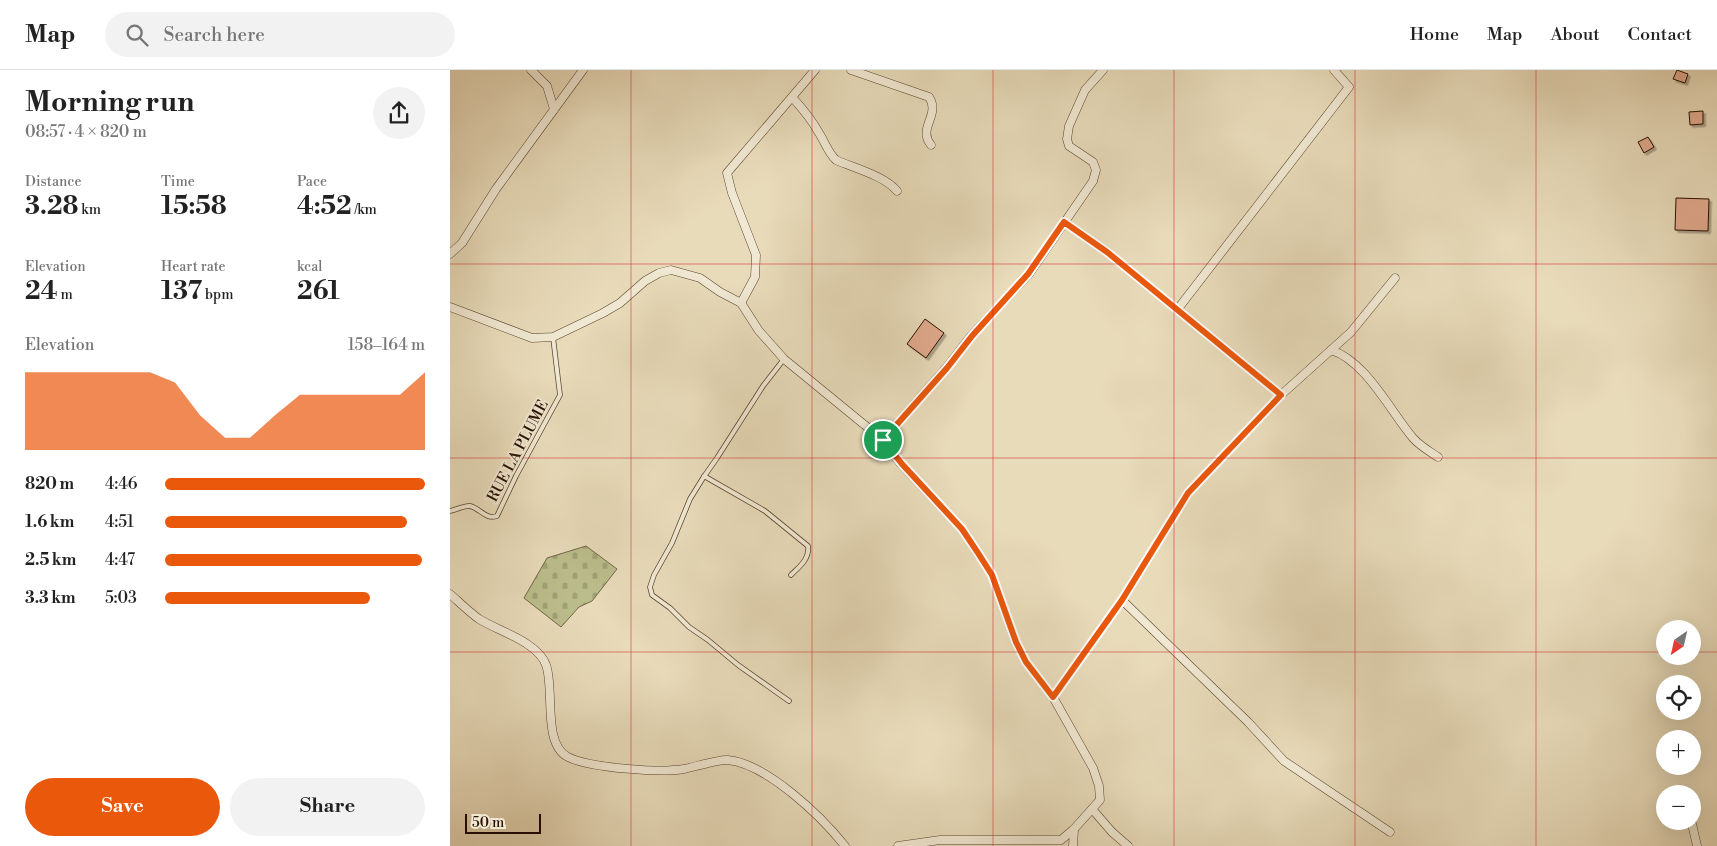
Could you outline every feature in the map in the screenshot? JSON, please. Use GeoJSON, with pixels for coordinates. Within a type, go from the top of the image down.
{"type":"FeatureCollection","features":[{"type":"Feature","properties":{"kind":"street"},"geometry":{"type":"LineString","coordinates":[[531,70],[547,86],[554,109]]}},
{"type":"Feature","properties":{"kind":"street"},"geometry":{"type":"LineString","coordinates":[[450,254],[462,243],[496,189],[583,70]]}},
{"type":"Feature","properties":{"kind":"street"},"geometry":{"type":"LineString","coordinates":[[741,303],[755,277],[756,254],[732,193],[727,174],[814,70]]}},
{"type":"Feature","properties":{"kind":"street"},"geometry":{"type":"LineString","coordinates":[[851,70],[929,96],[933,109],[926,137],[931,145]]}},
{"type":"Feature","properties":{"kind":"street"},"geometry":{"type":"LineString","coordinates":[[883,440],[1028,274],[1093,181],[1096,170],[1092,162],[1070,146],[1067,139],[1068,126],[1085,90],[1103,70]]}},
{"type":"Feature","properties":{"kind":"street"},"geometry":{"type":"LineString","coordinates":[[1177,310],[1349,87],[1334,70]]}},
{"type":"Feature","properties":{"kind":"street"},"geometry":{"type":"LineString","coordinates":[[792,97],[809,117],[831,156],[892,185],[897,191]]}},
{"type":"Feature","properties":{"kind":"street"},"geometry":{"type":"LineString","coordinates":[[1064,222],[1107,252],[1281,395]]}},
{"type":"Feature","properties":{"kind":"street"},"geometry":{"type":"LineString","coordinates":[[450,307],[532,338],[553,337],[620,303],[659,272],[671,270],[700,278],[720,292],[741,303],[759,331],[784,359],[883,440],[902,464],[962,529],[992,575],[1016,642],[1026,662],[1053,697],[1093,768],[1099,786],[1100,800],[1074,829],[1061,840],[940,840],[898,846]]}},
{"type":"Feature","properties":{"kind":"street"},"geometry":{"type":"LineString","coordinates":[[1053,697],[1122,600],[1188,493],[1281,395],[1351,332],[1395,278]]}},
{"type":"Feature","properties":{"kind":"street"},"geometry":{"type":"LineString","coordinates":[[1331,350],[1341,353],[1352,362],[1376,387],[1414,439],[1438,457]]}},
{"type":"Feature","properties":{"kind":"street"},"geometry":{"type":"LineString","coordinates":[[450,594],[479,618],[519,640],[541,657],[546,664],[548,674],[555,742],[558,748],[568,757],[586,763],[663,771],[726,760],[741,762],[759,770],[784,788],[811,811],[844,846]]}},
{"type":"Feature","properties":{"kind":"street"},"geometry":{"type":"LineString","coordinates":[[1122,600],[1248,722],[1284,761],[1390,832]]}},
{"type":"Feature","properties":{"kind":"street"},"geometry":{"type":"LineString","coordinates":[[1092,809],[1112,832],[1128,846]]}},
{"type":"Feature","properties":{"kind":"street"},"geometry":{"type":"LineString","coordinates":[[1073,846],[1074,829]]}},
{"type":"Feature","properties":{"kind":"street"},"geometry":{"type":"LineString","coordinates":[[1693,830],[1697,846]]}},
{"type":"Feature","properties":{"kind":"lane","name":"RUE LA PLUME"},"geometry":{"type":"LineString","coordinates":[[450,511],[466,506],[475,508],[487,516],[497,516],[516,476],[560,395],[553,337]]}},
{"type":"Feature","properties":{"kind":"lane"},"geometry":{"type":"LineString","coordinates":[[784,359],[762,386],[690,499],[672,543],[654,575],[650,587],[652,595],[670,608],[689,627],[789,701]]}},
{"type":"Feature","properties":{"kind":"lane"},"geometry":{"type":"LineString","coordinates":[[704,476],[765,511],[808,546],[809,553],[807,558],[791,575]]}},
{"type":"Feature","properties":{"kind":"green space"},"geometry":{"type":"Polygon","coordinates":[[[586,546],[617,569],[592,601],[579,607],[561,627],[524,598],[547,558],[586,546]]]}},
{"type":"Feature","properties":{"kind":"building"},"geometry":{"type":"Polygon","coordinates":[[[1677,70],[1688,74],[1685,83],[1673,79],[1677,70]]]}},
{"type":"Feature","properties":{"kind":"building"},"geometry":{"type":"Polygon","coordinates":[[[1703,111],[1703,124],[1690,125],[1689,112],[1703,111]]]}},
{"type":"Feature","properties":{"kind":"building"},"geometry":{"type":"Polygon","coordinates":[[[1648,137],[1654,147],[1644,153],[1638,142],[1648,137]]]}},
{"type":"Feature","properties":{"kind":"building"},"geometry":{"type":"Polygon","coordinates":[[[1676,198],[1709,199],[1708,231],[1675,230],[1676,198]]]}},
{"type":"Feature","properties":{"kind":"building"},"geometry":{"type":"Polygon","coordinates":[[[925,319],[944,333],[926,358],[907,344],[925,319]]]}},
{"type":"Feature","properties":{"kind":"route"},"geometry":{"type":"LineString","coordinates":[[1064,222],[1107,252],[1281,395],[1188,493],[1122,600],[1053,697],[1026,662],[1016,642],[992,575],[978,553],[962,529],[902,464],[883,440],[1028,274],[1064,222]]}}]}
